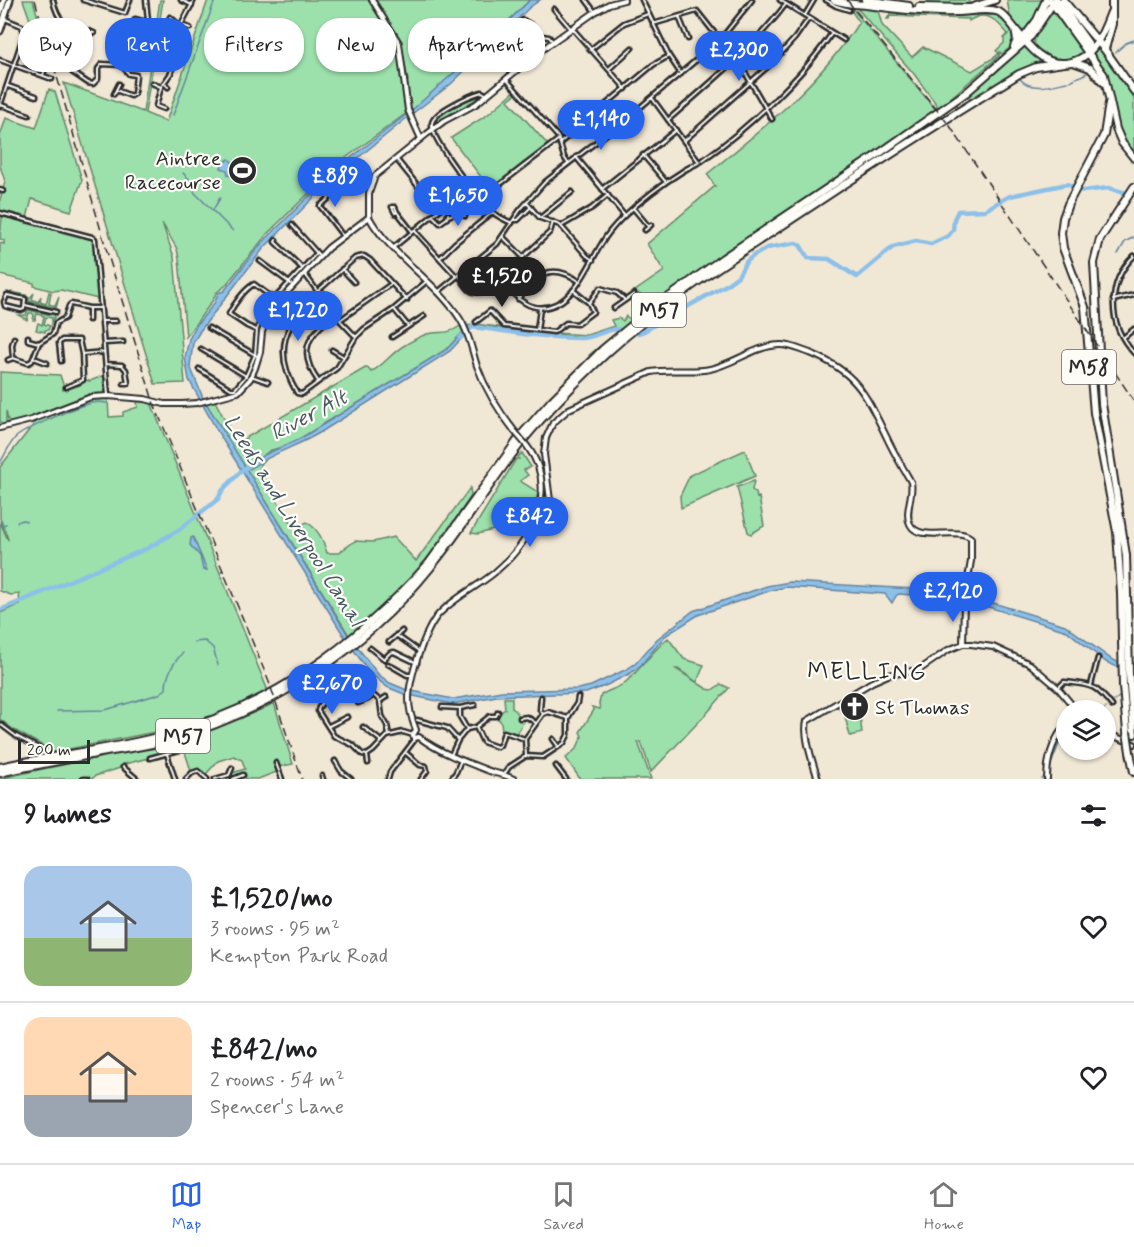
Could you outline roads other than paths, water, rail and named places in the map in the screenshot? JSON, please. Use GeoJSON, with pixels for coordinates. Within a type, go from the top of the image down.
{"type":"FeatureCollection","features":[{"type":"Feature","properties":{"kind":"highway"},"geometry":{"type":"LineString","coordinates":[[834,0],[849,4],[904,10],[995,11],[1008,20],[1033,50],[1048,60],[1064,63],[1083,58],[1087,48],[1099,41],[1111,12]]}},
{"type":"Feature","properties":{"kind":"highway"},"geometry":{"type":"LineString","coordinates":[[865,0],[907,6],[955,8],[977,7],[995,0]]}},
{"type":"Feature","properties":{"kind":"highway"},"geometry":{"type":"LineString","coordinates":[[1106,50],[1112,24],[1112,0]]}},
{"type":"Feature","properties":{"kind":"highway"},"geometry":{"type":"LineString","coordinates":[[1055,2],[1069,6],[1106,50],[1134,91]]}},
{"type":"Feature","properties":{"kind":"highway"},"geometry":{"type":"LineString","coordinates":[[1024,40],[1033,34],[1055,2]]}},
{"type":"Feature","properties":{"kind":"highway"},"geometry":{"type":"LineString","coordinates":[[1024,40],[1037,20],[1055,2]]}},
{"type":"Feature","properties":{"kind":"highway"},"geometry":{"type":"LineString","coordinates":[[1055,2],[1104,75],[1116,129],[1122,143],[1134,158]]}},
{"type":"Feature","properties":{"kind":"highway"},"geometry":{"type":"LineString","coordinates":[[1014,28],[1017,40],[1014,47]]}},
{"type":"Feature","properties":{"kind":"highway"},"geometry":{"type":"LineString","coordinates":[[1033,34],[1033,50]]}},
{"type":"Feature","properties":{"kind":"highway","name":"M57"},"geometry":{"type":"LineString","coordinates":[[1007,57],[1014,47],[1024,40]]}},
{"type":"Feature","properties":{"kind":"highway","name":"M57"},"geometry":{"type":"LineString","coordinates":[[356,639],[429,563],[522,434],[552,400],[603,350],[644,315],[723,258],[942,111],[1024,40]]}},
{"type":"Feature","properties":{"kind":"highway"},"geometry":{"type":"LineString","coordinates":[[1072,62],[1096,72],[1107,91]]}},
{"type":"Feature","properties":{"kind":"highway","name":"M57"},"geometry":{"type":"LineString","coordinates":[[0,774],[23,767],[167,741],[230,718],[278,695],[313,674],[397,606],[434,564],[480,498],[532,430],[608,352],[648,318],[729,260],[1012,78],[1036,67],[1064,63]]}},
{"type":"Feature","properties":{"kind":"highway","name":"M58"},"geometry":{"type":"LineString","coordinates":[[1109,103],[1104,135],[1073,194],[1063,219],[1061,241],[1086,314],[1094,413],[1118,545],[1125,663]]}},
{"type":"Feature","properties":{"kind":"highway","name":"M58"},"geometry":{"type":"LineString","coordinates":[[1134,187],[1100,239],[1094,263],[1102,404],[1126,555],[1125,672],[1132,733],[1130,752],[1134,772]]}},
{"type":"Feature","properties":{"kind":"highway","name":"M57"},"geometry":{"type":"LineString","coordinates":[[0,766],[161,737],[228,713],[275,691],[345,648]]}},
{"type":"Feature","properties":{"kind":"main road"},"geometry":{"type":"LineString","coordinates":[[0,14],[4,0]]}},
{"type":"Feature","properties":{"kind":"main road"},"geometry":{"type":"LineString","coordinates":[[0,31],[10,0]]}},
{"type":"Feature","properties":{"kind":"street"},"geometry":{"type":"LineString","coordinates":[[53,0],[56,15],[60,21],[94,33]]}},
{"type":"Feature","properties":{"kind":"street"},"geometry":{"type":"LineString","coordinates":[[82,0],[125,14],[130,0]]}},
{"type":"Feature","properties":{"kind":"street"},"geometry":{"type":"LineString","coordinates":[[147,0],[148,18]]}},
{"type":"Feature","properties":{"kind":"street"},"geometry":{"type":"LineString","coordinates":[[181,0],[192,5]]}},
{"type":"Feature","properties":{"kind":"street"},"geometry":{"type":"LineString","coordinates":[[185,18],[194,0]]}},
{"type":"Feature","properties":{"kind":"street"},"geometry":{"type":"LineString","coordinates":[[372,0],[399,43],[408,111],[421,139]]}},
{"type":"Feature","properties":{"kind":"street"},"geometry":{"type":"LineString","coordinates":[[586,0],[595,12]]}},
{"type":"Feature","properties":{"kind":"street"},"geometry":{"type":"LineString","coordinates":[[388,779],[390,772],[406,753],[416,736],[409,697],[420,652],[429,629],[438,615],[502,565],[531,529],[540,510],[543,493],[542,478],[537,462],[495,404],[460,318],[438,292],[379,232],[369,217],[370,184],[375,176],[421,139],[487,96],[571,28],[613,1],[624,0]]}},
{"type":"Feature","properties":{"kind":"street"},"geometry":{"type":"LineString","coordinates":[[642,0],[669,56],[681,74]]}},
{"type":"Feature","properties":{"kind":"street"},"geometry":{"type":"LineString","coordinates":[[438,292],[502,237],[545,182],[652,98],[720,40],[752,0]]}},
{"type":"Feature","properties":{"kind":"street"},"geometry":{"type":"LineString","coordinates":[[780,0],[844,40]]}},
{"type":"Feature","properties":{"kind":"street"},"geometry":{"type":"LineString","coordinates":[[805,15],[814,0]]}},
{"type":"Feature","properties":{"kind":"street"},"geometry":{"type":"LineString","coordinates":[[826,0],[849,10]]}},
{"type":"Feature","properties":{"kind":"street"},"geometry":{"type":"LineString","coordinates":[[668,120],[738,59],[761,36],[786,4]]}},
{"type":"Feature","properties":{"kind":"street"},"geometry":{"type":"LineString","coordinates":[[554,9],[626,89]]}},
{"type":"Feature","properties":{"kind":"street"},"geometry":{"type":"LineString","coordinates":[[653,24],[699,12],[720,40]]}},
{"type":"Feature","properties":{"kind":"street"},"geometry":{"type":"LineString","coordinates":[[590,50],[621,25],[648,14]]}},
{"type":"Feature","properties":{"kind":"street"},"geometry":{"type":"LineString","coordinates":[[679,17],[688,39]]}},
{"type":"Feature","properties":{"kind":"street"},"geometry":{"type":"LineString","coordinates":[[684,141],[752,83],[789,45],[809,18]]}},
{"type":"Feature","properties":{"kind":"street"},"geometry":{"type":"LineString","coordinates":[[4,19],[18,24]]}},
{"type":"Feature","properties":{"kind":"street"},"geometry":{"type":"LineString","coordinates":[[500,279],[518,299],[530,306],[540,308],[556,304],[573,290],[611,230],[625,216],[666,182],[699,162],[766,107],[819,52],[832,33]]}},
{"type":"Feature","properties":{"kind":"street"},"geometry":{"type":"LineString","coordinates":[[545,36],[549,37],[553,42]]}},
{"type":"Feature","properties":{"kind":"street"},"geometry":{"type":"LineString","coordinates":[[724,36],[772,119]]}},
{"type":"Feature","properties":{"kind":"street"},"geometry":{"type":"LineString","coordinates":[[609,69],[632,48]]}},
{"type":"Feature","properties":{"kind":"street"},"geometry":{"type":"LineString","coordinates":[[18,52],[0,105],[29,115]]}},
{"type":"Feature","properties":{"kind":"street"},"geometry":{"type":"LineString","coordinates":[[482,199],[589,119],[653,65],[669,56]]}},
{"type":"Feature","properties":{"kind":"street"},"geometry":{"type":"LineString","coordinates":[[0,60],[52,79]]}},
{"type":"Feature","properties":{"kind":"street"},"geometry":{"type":"LineString","coordinates":[[72,72],[93,84],[98,79],[98,69],[102,64],[105,64]]}},
{"type":"Feature","properties":{"kind":"street"},"geometry":{"type":"LineString","coordinates":[[119,84],[115,92],[131,96],[134,94],[136,75],[127,72]]}},
{"type":"Feature","properties":{"kind":"street"},"geometry":{"type":"LineString","coordinates":[[164,109],[156,106],[161,87],[170,72]]}},
{"type":"Feature","properties":{"kind":"street"},"geometry":{"type":"LineString","coordinates":[[507,80],[560,141],[568,163]]}},
{"type":"Feature","properties":{"kind":"street"},"geometry":{"type":"LineString","coordinates":[[152,82],[161,87]]}},
{"type":"Feature","properties":{"kind":"street"},"geometry":{"type":"LineString","coordinates":[[164,83],[168,87]]}},
{"type":"Feature","properties":{"kind":"street"},"geometry":{"type":"LineString","coordinates":[[7,86],[36,96]]}},
{"type":"Feature","properties":{"kind":"street"},"geometry":{"type":"LineString","coordinates":[[487,96],[482,92],[460,101],[432,121],[431,126],[445,155],[493,212],[517,221],[531,207]]}},
{"type":"Feature","properties":{"kind":"street"},"geometry":{"type":"LineString","coordinates":[[652,98],[699,162]]}},
{"type":"Feature","properties":{"kind":"street"},"geometry":{"type":"LineString","coordinates":[[589,119],[603,137]]}},
{"type":"Feature","properties":{"kind":"street"},"geometry":{"type":"LineString","coordinates":[[602,189],[676,130]]}},
{"type":"Feature","properties":{"kind":"street"},"geometry":{"type":"LineString","coordinates":[[643,155],[666,182]]}},
{"type":"Feature","properties":{"kind":"street"},"geometry":{"type":"LineString","coordinates":[[576,157],[625,216]]}},
{"type":"Feature","properties":{"kind":"street"},"geometry":{"type":"LineString","coordinates":[[397,160],[438,211]]}},
{"type":"Feature","properties":{"kind":"street"},"geometry":{"type":"LineString","coordinates":[[343,236],[320,206],[347,183]]}},
{"type":"Feature","properties":{"kind":"street"},"geometry":{"type":"LineString","coordinates":[[394,247],[470,185]]}},
{"type":"Feature","properties":{"kind":"street"},"geometry":{"type":"LineString","coordinates":[[540,218],[572,192]]}},
{"type":"Feature","properties":{"kind":"street"},"geometry":{"type":"LineString","coordinates":[[562,226],[592,208],[608,195]]}},
{"type":"Feature","properties":{"kind":"street"},"geometry":{"type":"LineString","coordinates":[[527,203],[540,218],[562,226],[593,260]]}},
{"type":"Feature","properties":{"kind":"street"},"geometry":{"type":"LineString","coordinates":[[633,209],[650,226],[645,230]]}},
{"type":"Feature","properties":{"kind":"street"},"geometry":{"type":"LineString","coordinates":[[397,212],[467,288],[477,294],[488,290],[500,279],[550,232],[554,222]]}},
{"type":"Feature","properties":{"kind":"street"},"geometry":{"type":"LineString","coordinates":[[433,216],[440,223],[448,215],[460,212],[465,216]]}},
{"type":"Feature","properties":{"kind":"street"},"geometry":{"type":"LineString","coordinates":[[440,258],[493,212]]}},
{"type":"Feature","properties":{"kind":"street"},"geometry":{"type":"LineString","coordinates":[[0,213],[94,237],[108,396]]}},
{"type":"Feature","properties":{"kind":"street"},"geometry":{"type":"LineString","coordinates":[[0,428],[31,420],[90,398],[108,396],[145,399],[164,404],[200,402],[238,392],[249,376],[257,356],[268,312],[319,254],[369,217]]}},
{"type":"Feature","properties":{"kind":"street"},"geometry":{"type":"LineString","coordinates":[[292,225],[319,254]]}},
{"type":"Feature","properties":{"kind":"street"},"geometry":{"type":"LineString","coordinates":[[502,237],[523,257]]}},
{"type":"Feature","properties":{"kind":"street"},"geometry":{"type":"LineString","coordinates":[[276,240],[275,243],[303,271],[335,315],[356,337]]}},
{"type":"Feature","properties":{"kind":"street"},"geometry":{"type":"LineString","coordinates":[[318,291],[355,258],[363,256],[370,260],[407,300]]}},
{"type":"Feature","properties":{"kind":"street"},"geometry":{"type":"LineString","coordinates":[[1134,256],[1118,281],[1113,300],[1114,316],[1123,338],[1134,353]]}},
{"type":"Feature","properties":{"kind":"street"},"geometry":{"type":"LineString","coordinates":[[260,261],[291,284]]}},
{"type":"Feature","properties":{"kind":"street"},"geometry":{"type":"LineString","coordinates":[[342,269],[354,282]]}},
{"type":"Feature","properties":{"kind":"street"},"geometry":{"type":"LineString","coordinates":[[518,299],[534,280],[548,271],[565,273],[579,281]]}},
{"type":"Feature","properties":{"kind":"street"},"geometry":{"type":"LineString","coordinates":[[321,297],[295,317],[285,339],[285,362],[297,393],[302,393],[336,368],[356,337],[364,329],[407,300],[427,281]]}},
{"type":"Feature","properties":{"kind":"street"},"geometry":{"type":"LineString","coordinates":[[258,330],[229,315],[232,309],[249,286],[254,284],[274,299]]}},
{"type":"Feature","properties":{"kind":"street"},"geometry":{"type":"LineString","coordinates":[[257,356],[261,318],[274,299],[291,284]]}},
{"type":"Feature","properties":{"kind":"street"},"geometry":{"type":"LineString","coordinates":[[340,320],[391,284]]}},
{"type":"Feature","properties":{"kind":"street"},"geometry":{"type":"LineString","coordinates":[[589,303],[600,288],[617,293],[625,300]]}},
{"type":"Feature","properties":{"kind":"street"},"geometry":{"type":"LineString","coordinates":[[479,322],[490,310],[504,326],[554,332],[566,323],[577,324],[593,312],[589,303],[573,290]]}},
{"type":"Feature","properties":{"kind":"street"},"geometry":{"type":"LineString","coordinates":[[9,294],[24,298],[25,305],[21,310],[5,306],[5,300],[9,294]]}},
{"type":"Feature","properties":{"kind":"street"},"geometry":{"type":"LineString","coordinates":[[614,308],[634,294]]}},
{"type":"Feature","properties":{"kind":"street"},"geometry":{"type":"LineString","coordinates":[[1113,300],[1134,295]]}},
{"type":"Feature","properties":{"kind":"street"},"geometry":{"type":"LineString","coordinates":[[0,299],[5,300]]}},
{"type":"Feature","properties":{"kind":"street"},"geometry":{"type":"LineString","coordinates":[[8,360],[13,358],[28,363],[34,358],[39,343],[53,334],[56,323],[67,315],[69,306],[74,304],[101,308]]}},
{"type":"Feature","properties":{"kind":"street"},"geometry":{"type":"LineString","coordinates":[[25,305],[56,312]]}},
{"type":"Feature","properties":{"kind":"street"},"geometry":{"type":"LineString","coordinates":[[89,308],[89,320]]}},
{"type":"Feature","properties":{"kind":"street"},"geometry":{"type":"LineString","coordinates":[[537,330],[540,308]]}},
{"type":"Feature","properties":{"kind":"street"},"geometry":{"type":"LineString","coordinates":[[394,309],[408,326]]}},
{"type":"Feature","properties":{"kind":"street"},"geometry":{"type":"LineString","coordinates":[[318,382],[307,362],[308,344],[319,326],[335,315]]}},
{"type":"Feature","properties":{"kind":"street"},"geometry":{"type":"LineString","coordinates":[[392,337],[424,316]]}},
{"type":"Feature","properties":{"kind":"street"},"geometry":{"type":"LineString","coordinates":[[102,321],[116,321]]}},
{"type":"Feature","properties":{"kind":"street"},"geometry":{"type":"LineString","coordinates":[[209,327],[257,356]]}},
{"type":"Feature","properties":{"kind":"street"},"geometry":{"type":"LineString","coordinates":[[1123,338],[1134,330]]}},
{"type":"Feature","properties":{"kind":"street"},"geometry":{"type":"LineString","coordinates":[[28,337],[28,340],[39,343]]}},
{"type":"Feature","properties":{"kind":"street"},"geometry":{"type":"LineString","coordinates":[[13,358],[14,338]]}},
{"type":"Feature","properties":{"kind":"street"},"geometry":{"type":"LineString","coordinates":[[60,361],[59,343],[62,340],[79,340],[83,380],[66,387]]}},
{"type":"Feature","properties":{"kind":"street"},"geometry":{"type":"LineString","coordinates":[[104,343],[123,342]]}},
{"type":"Feature","properties":{"kind":"street"},"geometry":{"type":"LineString","coordinates":[[540,510],[548,512],[551,508],[544,454],[546,438],[553,423],[570,409],[657,371],[708,369],[767,347],[779,345],[794,347],[826,360],[852,378],[863,390],[911,482],[909,518],[912,528],[920,532],[961,534],[970,537],[972,561],[964,602],[963,644]]}},
{"type":"Feature","properties":{"kind":"street"},"geometry":{"type":"LineString","coordinates":[[201,349],[249,376],[268,382]]}},
{"type":"Feature","properties":{"kind":"street"},"geometry":{"type":"LineString","coordinates":[[332,350],[343,357]]}},
{"type":"Feature","properties":{"kind":"street"},"geometry":{"type":"LineString","coordinates":[[82,354],[104,352]]}},
{"type":"Feature","properties":{"kind":"street"},"geometry":{"type":"LineString","coordinates":[[34,358],[47,363]]}},
{"type":"Feature","properties":{"kind":"street"},"geometry":{"type":"LineString","coordinates":[[106,364],[122,365],[126,370],[128,384]]}},
{"type":"Feature","properties":{"kind":"street"},"geometry":{"type":"LineString","coordinates":[[199,369],[231,389],[235,389],[249,376]]}},
{"type":"Feature","properties":{"kind":"street"},"geometry":{"type":"LineString","coordinates":[[124,384],[134,384]]}},
{"type":"Feature","properties":{"kind":"street"},"geometry":{"type":"LineString","coordinates":[[389,642],[402,631]]}},
{"type":"Feature","properties":{"kind":"street"},"geometry":{"type":"LineString","coordinates":[[396,635],[420,652]]}},
{"type":"Feature","properties":{"kind":"street"},"geometry":{"type":"LineString","coordinates":[[818,779],[809,746],[806,723],[809,720],[872,682],[888,675],[919,670],[948,650],[963,644],[982,644],[993,647],[1030,664],[1058,688],[1068,700]]}},
{"type":"Feature","properties":{"kind":"street"},"geometry":{"type":"LineString","coordinates":[[370,648],[384,658],[394,652],[417,663]]}},
{"type":"Feature","properties":{"kind":"street"},"geometry":{"type":"LineString","coordinates":[[1091,685],[1098,658]]}},
{"type":"Feature","properties":{"kind":"street"},"geometry":{"type":"LineString","coordinates":[[388,664],[407,675],[414,674]]}},
{"type":"Feature","properties":{"kind":"street"},"geometry":{"type":"LineString","coordinates":[[330,679],[337,693]]}},
{"type":"Feature","properties":{"kind":"street"},"geometry":{"type":"LineString","coordinates":[[1058,688],[1064,682],[1091,685],[1107,700]]}},
{"type":"Feature","properties":{"kind":"street"},"geometry":{"type":"LineString","coordinates":[[367,755],[334,736],[321,716],[318,707],[321,701],[360,683],[380,701],[382,716],[387,724],[389,735]]}},
{"type":"Feature","properties":{"kind":"street"},"geometry":{"type":"LineString","coordinates":[[360,704],[373,695]]}},
{"type":"Feature","properties":{"kind":"street"},"geometry":{"type":"LineString","coordinates":[[380,701],[387,697]]}},
{"type":"Feature","properties":{"kind":"street"},"geometry":{"type":"LineString","coordinates":[[541,697],[540,710],[543,714]]}},
{"type":"Feature","properties":{"kind":"street"},"geometry":{"type":"LineString","coordinates":[[505,773],[508,767],[526,756],[543,757],[564,744],[568,735],[568,718],[578,697]]}},
{"type":"Feature","properties":{"kind":"street"},"geometry":{"type":"LineString","coordinates":[[442,707],[473,706]]}},
{"type":"Feature","properties":{"kind":"street"},"geometry":{"type":"LineString","coordinates":[[460,708],[460,717],[467,729]]}},
{"type":"Feature","properties":{"kind":"street"},"geometry":{"type":"LineString","coordinates":[[526,756],[525,739],[543,714],[548,712],[568,718]]}},
{"type":"Feature","properties":{"kind":"street"},"geometry":{"type":"LineString","coordinates":[[451,755],[458,740],[467,729],[476,727],[490,716],[497,715]]}},
{"type":"Feature","properties":{"kind":"street"},"geometry":{"type":"LineString","coordinates":[[329,726],[345,716]]}},
{"type":"Feature","properties":{"kind":"street"},"geometry":{"type":"LineString","coordinates":[[520,718],[529,718],[536,723]]}},
{"type":"Feature","properties":{"kind":"street"},"geometry":{"type":"LineString","coordinates":[[419,722],[447,728],[458,740]]}},
{"type":"Feature","properties":{"kind":"street"},"geometry":{"type":"LineString","coordinates":[[0,724],[42,750]]}},
{"type":"Feature","properties":{"kind":"street"},"geometry":{"type":"LineString","coordinates":[[366,727],[381,741]]}},
{"type":"Feature","properties":{"kind":"street"},"geometry":{"type":"LineString","coordinates":[[476,727],[483,742],[497,747],[500,745],[504,732],[525,739]]}},
{"type":"Feature","properties":{"kind":"street"},"geometry":{"type":"LineString","coordinates":[[367,755],[389,735],[403,732],[416,736],[461,760],[496,773],[505,773],[514,779]]}},
{"type":"Feature","properties":{"kind":"street"},"geometry":{"type":"LineString","coordinates":[[1116,737],[1134,744]]}},
{"type":"Feature","properties":{"kind":"street"},"geometry":{"type":"LineString","coordinates":[[1047,779],[1051,750],[1056,738]]}},
{"type":"Feature","properties":{"kind":"street"},"geometry":{"type":"LineString","coordinates":[[552,739],[558,746]]}},
{"type":"Feature","properties":{"kind":"street"},"geometry":{"type":"LineString","coordinates":[[150,758],[183,749]]}},
{"type":"Feature","properties":{"kind":"street"},"geometry":{"type":"LineString","coordinates":[[406,753],[427,768],[421,779]]}},
{"type":"Feature","properties":{"kind":"street"},"geometry":{"type":"LineString","coordinates":[[167,754],[175,779]]}},
{"type":"Feature","properties":{"kind":"street"},"geometry":{"type":"LineString","coordinates":[[367,755],[367,761]]}},
{"type":"Feature","properties":{"kind":"street"},"geometry":{"type":"LineString","coordinates":[[451,779],[461,760]]}},
{"type":"Feature","properties":{"kind":"street"},"geometry":{"type":"LineString","coordinates":[[335,761],[340,771],[351,779]]}},
{"type":"Feature","properties":{"kind":"street"},"geometry":{"type":"LineString","coordinates":[[276,763],[282,779]]}},
{"type":"Feature","properties":{"kind":"street"},"geometry":{"type":"LineString","coordinates":[[556,766],[566,779]]}},
{"type":"Feature","properties":{"kind":"street"},"geometry":{"type":"LineString","coordinates":[[123,767],[134,778]]}},
{"type":"Feature","properties":{"kind":"street"},"geometry":{"type":"LineString","coordinates":[[215,779],[229,775],[232,768]]}},
{"type":"Feature","properties":{"kind":"street"},"geometry":{"type":"LineString","coordinates":[[186,779],[198,771],[207,779]]}},
{"type":"Feature","properties":{"kind":"street"},"geometry":{"type":"LineString","coordinates":[[233,779],[243,775]]}},
{"type":"Feature","properties":{"kind":"water"},"geometry":{"type":"Polygon","coordinates":[[[530,0],[540,0],[519,18],[511,18],[530,0]]]}},
{"type":"Feature","properties":{"kind":"water"},"geometry":{"type":"Polygon","coordinates":[[[455,72],[463,72],[331,180],[263,249],[200,331],[193,343],[190,366],[203,398],[348,635],[378,674],[390,683],[407,690],[453,699],[502,691],[578,689],[591,686],[636,663],[657,639],[693,611],[767,586],[790,582],[933,590],[987,601],[1065,625],[1111,659],[1134,669],[1134,674],[1106,662],[1067,631],[962,599],[899,594],[892,603],[885,594],[786,587],[698,615],[665,636],[641,665],[631,673],[586,693],[497,696],[452,704],[404,694],[387,687],[369,672],[344,636],[219,434],[189,380],[185,358],[189,339],[215,302],[218,293],[224,291],[261,244],[335,170],[412,110],[455,72]]]}},
{"type":"Feature","properties":{"kind":"water"},"geometry":{"type":"Polygon","coordinates":[[[229,159],[237,167],[247,169],[248,172],[242,181],[228,175],[227,170],[221,168],[222,164],[229,159]]]}},
{"type":"Feature","properties":{"kind":"water"},"geometry":{"type":"Polygon","coordinates":[[[463,332],[464,336],[450,351],[321,432],[267,458],[250,469],[247,465],[301,438],[447,349],[463,332]]]}},
{"type":"Feature","properties":{"kind":"water"},"geometry":{"type":"Polygon","coordinates":[[[193,537],[207,570],[203,570],[200,556],[190,545],[193,537]]]}},
{"type":"Feature","properties":{"kind":"waterway"},"geometry":{"type":"LineString","coordinates":[[173,115],[215,0]]}},
{"type":"Feature","properties":{"kind":"waterway"},"geometry":{"type":"LineString","coordinates":[[1116,52],[1126,43],[1134,40]]}},
{"type":"Feature","properties":{"kind":"waterway"},"geometry":{"type":"LineString","coordinates":[[1070,81],[1087,73]]}},
{"type":"Feature","properties":{"kind":"waterway"},"geometry":{"type":"LineString","coordinates":[[1020,79],[1036,86],[1067,82]]}},
{"type":"Feature","properties":{"kind":"waterway"},"geometry":{"type":"LineString","coordinates":[[160,152],[167,158]]}},
{"type":"Feature","properties":{"kind":"waterway"},"geometry":{"type":"LineString","coordinates":[[183,173],[189,179],[195,193],[233,231]]}},
{"type":"Feature","properties":{"kind":"waterway","name":"River Alt"},"geometry":{"type":"LineString","coordinates":[[638,333],[726,285],[738,276],[746,262],[767,248],[796,243],[800,245],[808,258],[829,259],[857,277],[893,247],[916,241],[931,244],[948,236],[953,230],[954,219],[958,211],[985,210],[1010,196],[1067,184],[1083,191],[1109,188],[1126,193]]}},
{"type":"Feature","properties":{"kind":"waterway"},"geometry":{"type":"LineString","coordinates":[[213,210],[220,198]]}},
{"type":"Feature","properties":{"kind":"waterway"},"geometry":{"type":"LineString","coordinates":[[1118,254],[1125,242],[1134,237]]}},
{"type":"Feature","properties":{"kind":"waterway","name":"River Alt"},"geometry":{"type":"LineString","coordinates":[[460,338],[468,329],[474,327],[568,338],[591,337],[618,329]]}},
{"type":"Feature","properties":{"kind":"waterway"},"geometry":{"type":"LineString","coordinates":[[0,463],[15,438],[28,430],[81,406],[107,403]]}},
{"type":"Feature","properties":{"kind":"waterway","name":"River Alt"},"geometry":{"type":"LineString","coordinates":[[0,610],[148,548],[180,529],[218,499],[222,491],[241,471],[253,463]]}},
{"type":"Feature","properties":{"kind":"waterway"},"geometry":{"type":"LineString","coordinates":[[0,521],[2,525],[6,524]]}},
{"type":"Feature","properties":{"kind":"waterway"},"geometry":{"type":"LineString","coordinates":[[17,522],[26,521]]}},
{"type":"Feature","properties":{"kind":"waterway"},"geometry":{"type":"LineString","coordinates":[[194,642],[205,641],[213,648],[218,665]]}},
{"type":"Feature","properties":{"kind":"waterway"},"geometry":{"type":"LineString","coordinates":[[57,711],[105,710],[159,694],[166,689],[171,670],[183,653]]}},
{"type":"Feature","properties":{"kind":"waterway"},"geometry":{"type":"LineString","coordinates":[[1115,700],[1120,696]]}},
{"type":"Feature","properties":{"kind":"waterway"},"geometry":{"type":"LineString","coordinates":[[1052,762],[1056,752]]}},
{"type":"Feature","properties":{"kind":"railway"},"geometry":{"type":"LineString","coordinates":[[35,0],[108,255],[154,404],[269,682],[302,779]]}},
{"type":"Feature","properties":{"kind":"railway"},"geometry":{"type":"LineString","coordinates":[[847,0],[950,126],[1134,401]]}},
{"type":"Feature","properties":{"kind":"place","name":"Aintree Racecourse"},"geometry":{"type":"Point","coordinates":[242,170]}},
{"type":"Feature","properties":{"kind":"place","name":"St Thomas"},"geometry":{"type":"Point","coordinates":[854,707]}},
{"type":"Feature","properties":{"kind":"district","name":"MELLING"},"geometry":{"type":"Point","coordinates":[867,671]}},
{"type":"Feature","properties":{"kind":"water label","name":"Leeds and Liverpool Canal"},"geometry":{"type":"Point","coordinates":[295,520]}}]}
